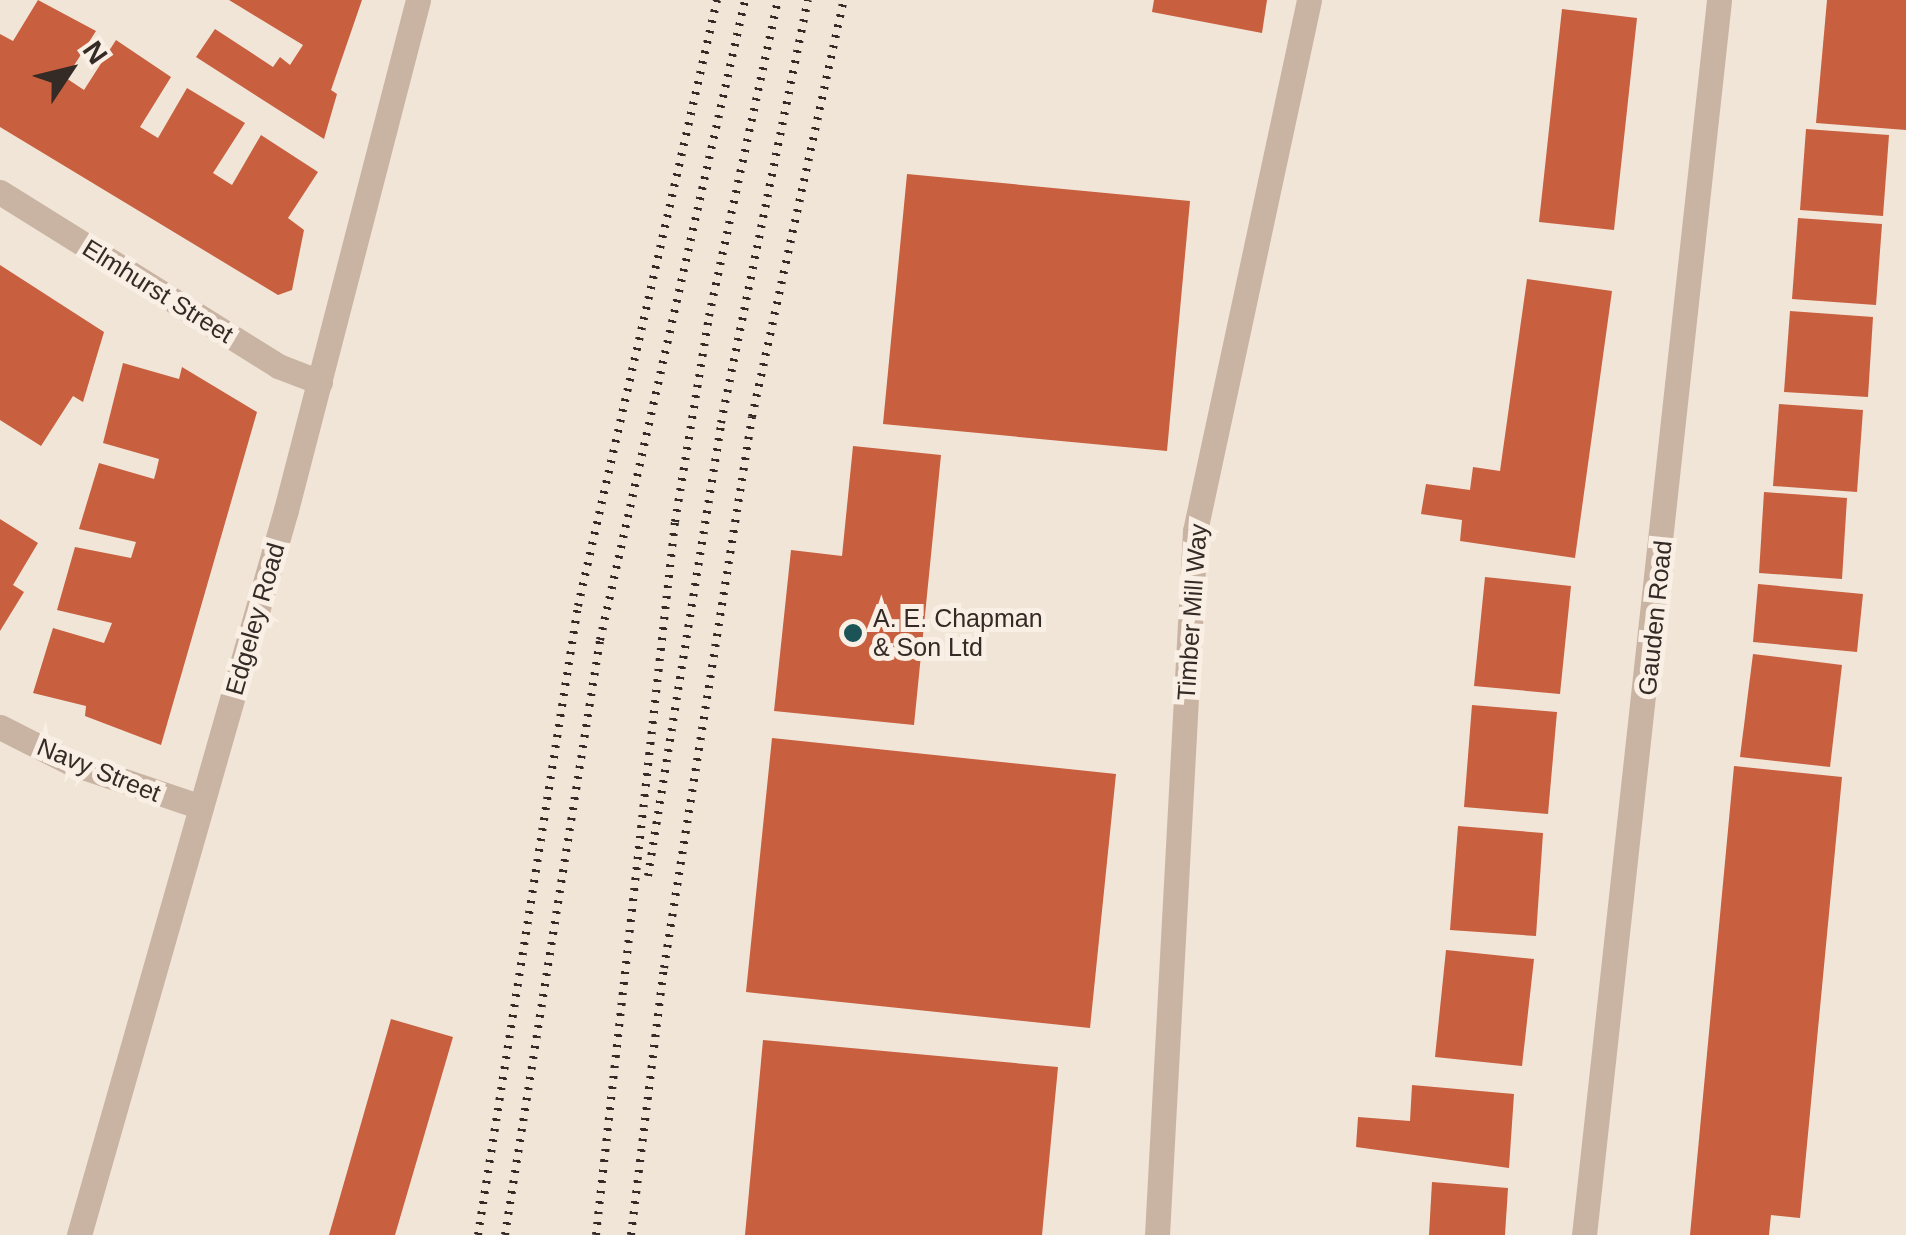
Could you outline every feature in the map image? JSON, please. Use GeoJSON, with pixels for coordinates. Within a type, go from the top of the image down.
{"type":"FeatureCollection","features":[{"type":"Feature","properties":{"kind":"street","name":"Edgeley Road"},"geometry":{"type":"LineString","coordinates":[[80,1235],[320,382],[418,0]]}},
{"type":"Feature","properties":{"kind":"street","name":"Timber Mill Way"},"geometry":{"type":"LineString","coordinates":[[1158,1235],[1195,532],[1308,0]]}},
{"type":"Feature","properties":{"kind":"street","name":"Gauden Road"},"geometry":{"type":"LineString","coordinates":[[1584,1235],[1719,0]]}},
{"type":"Feature","properties":{"kind":"street","name":"Elmhurst Street"},"geometry":{"type":"LineString","coordinates":[[0,192],[278,366],[320,382]]}},
{"type":"Feature","properties":{"kind":"street","name":"Navy Street"},"geometry":{"type":"LineString","coordinates":[[0,727],[71,763],[201,807]]}},
{"type":"Feature","properties":{"kind":"building"},"geometry":{"type":"Polygon","coordinates":[[[38,0],[96,31],[66,78],[84,90],[116,40],[171,77],[140,127],[158,138],[187,88],[245,123],[213,173],[232,185],[261,135],[318,172],[288,218],[304,230],[292,290],[278,295],[0,127],[0,34],[13,41],[38,0]]]}},
{"type":"Feature","properties":{"kind":"building"},"geometry":{"type":"Polygon","coordinates":[[[229,0],[362,0],[331,90],[337,94],[324,139],[196,57],[215,29],[273,67],[280,57],[290,65],[303,45],[229,0]]]}},
{"type":"Feature","properties":{"kind":"building"},"geometry":{"type":"Polygon","coordinates":[[[1154,0],[1267,0],[1262,33],[1152,12],[1154,0]]]}},
{"type":"Feature","properties":{"kind":"building"},"geometry":{"type":"Polygon","coordinates":[[[1827,0],[1906,0],[1906,130],[1816,123],[1827,0]]]}},
{"type":"Feature","properties":{"kind":"building"},"geometry":{"type":"Polygon","coordinates":[[[1562,9],[1637,18],[1614,230],[1539,222],[1562,9]]]}},
{"type":"Feature","properties":{"kind":"building"},"geometry":{"type":"Polygon","coordinates":[[[1806,129],[1889,135],[1883,216],[1800,210],[1806,129]]]}},
{"type":"Feature","properties":{"kind":"building"},"geometry":{"type":"Polygon","coordinates":[[[907,174],[1190,201],[1167,451],[883,424],[907,174]]]}},
{"type":"Feature","properties":{"kind":"building"},"geometry":{"type":"Polygon","coordinates":[[[1798,218],[1882,224],[1876,305],[1792,299],[1798,218]]]}},
{"type":"Feature","properties":{"kind":"building"},"geometry":{"type":"Polygon","coordinates":[[[0,265],[104,332],[83,402],[73,396],[41,446],[0,420],[0,265]]]}},
{"type":"Feature","properties":{"kind":"building"},"geometry":{"type":"Polygon","coordinates":[[[1527,279],[1612,291],[1575,558],[1460,541],[1462,520],[1421,514],[1426,484],[1470,490],[1473,467],[1500,471],[1527,279]]]}},
{"type":"Feature","properties":{"kind":"building"},"geometry":{"type":"Polygon","coordinates":[[[1790,311],[1873,317],[1868,397],[1784,392],[1790,311]]]}},
{"type":"Feature","properties":{"kind":"building"},"geometry":{"type":"Polygon","coordinates":[[[123,363],[179,379],[182,367],[257,412],[161,745],[85,716],[86,706],[33,693],[53,628],[104,643],[112,623],[57,610],[75,547],[131,558],[136,542],[79,529],[99,463],[154,479],[156,472],[159,459],[103,443],[123,363]]]}},
{"type":"Feature","properties":{"kind":"building"},"geometry":{"type":"Polygon","coordinates":[[[1779,404],[1863,410],[1857,492],[1773,486],[1779,404]]]}},
{"type":"Feature","properties":{"kind":"building","name":"A. E. Chapman & Son Ltd"},"geometry":{"type":"Polygon","coordinates":[[[853,446],[941,455],[914,725],[774,711],[791,550],[842,556],[853,446]]]}},
{"type":"Feature","properties":{"kind":"building"},"geometry":{"type":"Polygon","coordinates":[[[1764,492],[1847,498],[1842,579],[1759,573],[1764,492]]]}},
{"type":"Feature","properties":{"kind":"building"},"geometry":{"type":"Polygon","coordinates":[[[0,519],[38,543],[13,585],[24,592],[0,631],[0,519]]]}},
{"type":"Feature","properties":{"kind":"building"},"geometry":{"type":"Polygon","coordinates":[[[1485,577],[1571,586],[1560,694],[1474,686],[1485,577]]]}},
{"type":"Feature","properties":{"kind":"building"},"geometry":{"type":"Polygon","coordinates":[[[1758,584],[1863,594],[1857,652],[1753,642],[1758,584]]]}},
{"type":"Feature","properties":{"kind":"building"},"geometry":{"type":"Polygon","coordinates":[[[1753,654],[1842,665],[1830,767],[1740,757],[1753,654]]]}},
{"type":"Feature","properties":{"kind":"building"},"geometry":{"type":"Polygon","coordinates":[[[1472,705],[1557,712],[1548,814],[1464,807],[1472,705]]]}},
{"type":"Feature","properties":{"kind":"building"},"geometry":{"type":"Polygon","coordinates":[[[772,738],[1116,774],[1090,1028],[746,992],[772,738]]]}},
{"type":"Feature","properties":{"kind":"building"},"geometry":{"type":"Polygon","coordinates":[[[1734,766],[1842,777],[1800,1218],[1771,1215],[1769,1235],[1690,1235],[1734,766]]]}},
{"type":"Feature","properties":{"kind":"building"},"geometry":{"type":"Polygon","coordinates":[[[1458,826],[1543,833],[1536,936],[1450,930],[1458,826]]]}},
{"type":"Feature","properties":{"kind":"building"},"geometry":{"type":"Polygon","coordinates":[[[1446,950],[1534,959],[1522,1066],[1435,1057],[1446,950]]]}},
{"type":"Feature","properties":{"kind":"building"},"geometry":{"type":"Polygon","coordinates":[[[391,1019],[453,1037],[395,1235],[329,1235],[391,1019]]]}},
{"type":"Feature","properties":{"kind":"building"},"geometry":{"type":"Polygon","coordinates":[[[763,1040],[1058,1067],[1042,1235],[745,1235],[763,1040]]]}},
{"type":"Feature","properties":{"kind":"building"},"geometry":{"type":"Polygon","coordinates":[[[1412,1085],[1514,1094],[1509,1168],[1356,1147],[1358,1117],[1410,1121],[1412,1085]]]}},
{"type":"Feature","properties":{"kind":"building"},"geometry":{"type":"Polygon","coordinates":[[[1432,1182],[1508,1188],[1505,1235],[1429,1235],[1432,1182]]]}},
{"type":"Feature","properties":{"kind":"railway"},"geometry":{"type":"LineString","coordinates":[[478,1235],[578,606],[717,0]]}},
{"type":"Feature","properties":{"kind":"railway"},"geometry":{"type":"LineString","coordinates":[[505,1235],[600,640],[745,0]]}},
{"type":"Feature","properties":{"kind":"railway"},"geometry":{"type":"LineString","coordinates":[[596,1235],[675,522],[709,316],[778,0]]}},
{"type":"Feature","properties":{"kind":"railway"},"geometry":{"type":"LineString","coordinates":[[648,876],[721,423],[808,0]]}},
{"type":"Feature","properties":{"kind":"railway"},"geometry":{"type":"LineString","coordinates":[[631,1235],[664,968],[752,417],[844,0]]}},
{"type":"Feature","properties":{"kind":"place","name":"A. E. Chapman & Son Ltd"},"geometry":{"type":"Point","coordinates":[853,633]}}]}
